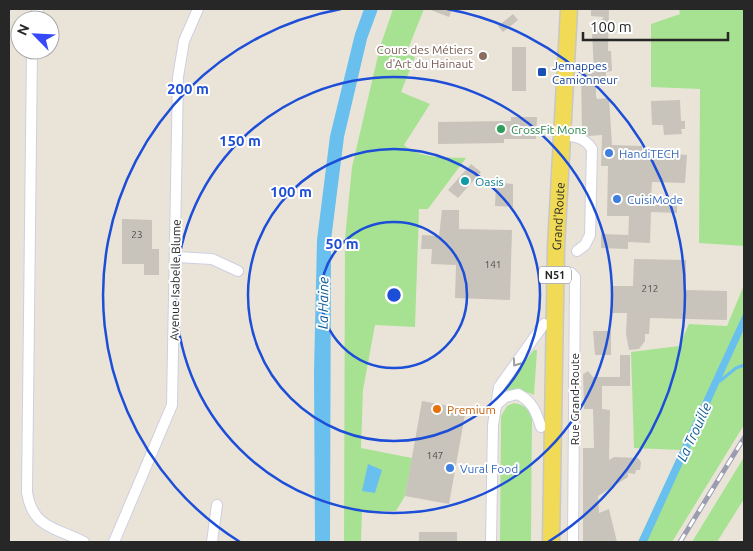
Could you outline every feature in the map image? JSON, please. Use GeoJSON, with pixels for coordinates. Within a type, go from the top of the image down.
{"type":"FeatureCollection","features":[{"type":"Feature","properties":{"kind":"main road","name":"Grand'Route"},"geometry":{"type":"LineString","coordinates":[[540,542],[544,324],[558,9]]}},
{"type":"Feature","properties":{"kind":"main road","name":"Grand'Route"},"geometry":{"type":"LineString","coordinates":[[551,542],[555,270],[569,9]]}},
{"type":"Feature","properties":{"kind":"street","name":"Avenue Isabelle Blume"},"geometry":{"type":"LineString","coordinates":[[114,542],[172,405],[180,58],[198,9]]}},
{"type":"Feature","properties":{"kind":"street"},"geometry":{"type":"LineString","coordinates":[[32,60],[27,492],[30,506],[41,521],[84,542]]}},
{"type":"Feature","properties":{"kind":"street"},"geometry":{"type":"LineString","coordinates":[[561,135],[577,137],[588,143],[592,149],[590,236],[577,251]]}},
{"type":"Feature","properties":{"kind":"street"},"geometry":{"type":"LineString","coordinates":[[176,257],[212,260],[238,271]]}},
{"type":"Feature","properties":{"kind":"street","name":"Rue Grand-Route"},"geometry":{"type":"LineString","coordinates":[[555,270],[571,273],[575,277],[574,542]]}},
{"type":"Feature","properties":{"kind":"street"},"geometry":{"type":"LineString","coordinates":[[491,542],[495,406],[499,387],[544,324]]}},
{"type":"Feature","properties":{"kind":"street"},"geometry":{"type":"LineString","coordinates":[[495,406],[505,397],[518,394],[528,399],[542,427]]}},
{"type":"Feature","properties":{"kind":"street"},"geometry":{"type":"LineString","coordinates":[[212,542],[217,505]]}},
{"type":"Feature","properties":{"kind":"green space"},"geometry":{"type":"Polygon","coordinates":[[[393,9],[424,9],[406,54],[415,57],[401,92],[430,104],[404,145],[410,150],[425,155],[466,158],[428,209],[419,209],[415,327],[375,325],[363,390],[361,448],[412,458],[405,496],[396,511],[362,511],[361,542],[344,542],[345,238],[352,167],[380,47],[393,9]]]}},
{"type":"Feature","properties":{"kind":"green space"},"geometry":{"type":"Polygon","coordinates":[[[679,9],[744,9],[744,246],[699,243],[700,89],[651,87],[651,24],[680,14],[679,9]]]}},
{"type":"Feature","properties":{"kind":"green space"},"geometry":{"type":"Polygon","coordinates":[[[744,285],[744,425],[672,542],[638,542],[681,450],[634,448],[631,352],[679,346],[689,324],[727,326],[744,285]]]}},
{"type":"Feature","properties":{"kind":"green space"},"geometry":{"type":"Polygon","coordinates":[[[534,350],[537,350],[534,395],[518,390],[501,394],[505,386],[534,350]]]}},
{"type":"Feature","properties":{"kind":"green space"},"geometry":{"type":"Polygon","coordinates":[[[514,403],[526,408],[532,418],[531,542],[500,542],[501,416],[507,406],[514,403]]]}},
{"type":"Feature","properties":{"kind":"green space"},"geometry":{"type":"Polygon","coordinates":[[[744,457],[744,499],[717,542],[692,542],[744,457]]]}},
{"type":"Feature","properties":{"kind":"water","name":"La Haine"},"geometry":{"type":"Polygon","coordinates":[[[364,9],[378,9],[367,39],[344,137],[331,240],[330,542],[315,542],[314,372],[317,240],[330,136],[355,34],[364,9]]]}},
{"type":"Feature","properties":{"kind":"water","name":"La Trouille"},"geometry":{"type":"Polygon","coordinates":[[[744,312],[744,329],[647,542],[638,542],[744,312]]]}},
{"type":"Feature","properties":{"kind":"water"},"geometry":{"type":"Polygon","coordinates":[[[368,464],[382,470],[375,493],[362,491],[368,464]]]}},
{"type":"Feature","properties":{"kind":"building"},"geometry":{"type":"Polygon","coordinates":[[[428,9],[452,9],[449,17],[428,9]]]}},
{"type":"Feature","properties":{"kind":"building"},"geometry":{"type":"Polygon","coordinates":[[[591,9],[609,9],[608,51],[611,51],[612,71],[606,72],[606,80],[596,80],[596,96],[597,99],[609,98],[612,145],[642,146],[642,150],[646,151],[687,155],[685,183],[652,182],[651,196],[677,199],[677,213],[651,212],[650,243],[628,242],[629,216],[607,216],[608,166],[601,166],[602,135],[589,136],[582,132],[581,73],[594,73],[592,31],[604,17],[591,16],[591,9]]]}},
{"type":"Feature","properties":{"kind":"building"},"geometry":{"type":"Polygon","coordinates":[[[513,14],[518,20],[503,32],[498,26],[513,14]]]}},
{"type":"Feature","properties":{"kind":"building"},"geometry":{"type":"Polygon","coordinates":[[[512,47],[526,47],[526,91],[512,91],[512,47]]]}},
{"type":"Feature","properties":{"kind":"building"},"geometry":{"type":"Polygon","coordinates":[[[680,100],[681,121],[685,121],[685,129],[681,129],[682,134],[664,135],[663,125],[652,125],[651,101],[680,100]]]}},
{"type":"Feature","properties":{"kind":"building"},"geometry":{"type":"Polygon","coordinates":[[[511,117],[537,117],[536,139],[504,139],[504,143],[438,144],[438,122],[511,121],[511,117]]]}},
{"type":"Feature","properties":{"kind":"building","name":"Oasis"},"geometry":{"type":"Polygon","coordinates":[[[471,164],[481,172],[458,198],[448,190],[471,164]]]}},
{"type":"Feature","properties":{"kind":"building"},"geometry":{"type":"Polygon","coordinates":[[[502,183],[513,184],[513,207],[495,206],[496,187],[502,188],[502,183]]]}},
{"type":"Feature","properties":{"kind":"building"},"geometry":{"type":"Polygon","coordinates":[[[442,210],[459,210],[459,229],[512,230],[510,300],[455,298],[456,265],[431,264],[432,249],[421,249],[422,235],[439,236],[442,210]]]}},
{"type":"Feature","properties":{"kind":"building"},"geometry":{"type":"Polygon","coordinates":[[[122,219],[152,220],[152,249],[159,249],[159,275],[144,275],[144,264],[122,264],[122,219]]]}},
{"type":"Feature","properties":{"kind":"building"},"geometry":{"type":"Polygon","coordinates":[[[601,234],[628,235],[628,249],[601,248],[601,234]]]}},
{"type":"Feature","properties":{"kind":"building"},"geometry":{"type":"Polygon","coordinates":[[[634,259],[686,260],[686,290],[727,291],[727,320],[650,318],[649,334],[645,334],[645,341],[639,349],[629,350],[626,334],[627,313],[612,313],[613,286],[633,286],[634,259]]]}},
{"type":"Feature","properties":{"kind":"building"},"geometry":{"type":"Polygon","coordinates":[[[593,331],[611,331],[611,355],[595,355],[593,331]]]}},
{"type":"Feature","properties":{"kind":"building"},"geometry":{"type":"Polygon","coordinates":[[[620,355],[630,355],[630,386],[602,386],[602,409],[610,410],[609,460],[614,457],[638,458],[641,462],[640,470],[636,470],[635,474],[628,473],[628,477],[598,496],[599,513],[609,509],[617,542],[583,542],[583,448],[594,448],[593,409],[584,409],[583,374],[588,371],[593,377],[620,377],[620,355]]]}},
{"type":"Feature","properties":{"kind":"building"},"geometry":{"type":"Polygon","coordinates":[[[422,401],[466,409],[449,504],[405,496],[422,401]]]}},
{"type":"Feature","properties":{"kind":"building"},"geometry":{"type":"Polygon","coordinates":[[[419,532],[457,532],[457,542],[419,542],[419,532]]]}},
{"type":"Feature","properties":{"kind":"waterway"},"geometry":{"type":"LineString","coordinates":[[720,381],[736,368],[744,365]]}},
{"type":"Feature","properties":{"kind":"railway"},"geometry":{"type":"LineString","coordinates":[[680,542],[744,438]]}},
{"type":"Feature","properties":{"kind":"place","name":"Cours des Métiers d'Art du Hainaut"},"geometry":{"type":"Point","coordinates":[483,56]}},
{"type":"Feature","properties":{"kind":"place","name":"Jemappes Camionneur"},"geometry":{"type":"Point","coordinates":[542,72]}},
{"type":"Feature","properties":{"kind":"place","name":"CrossFit Mons"},"geometry":{"type":"Point","coordinates":[501,129]}},
{"type":"Feature","properties":{"kind":"place","name":"HandiTECH"},"geometry":{"type":"Point","coordinates":[609,153]}},
{"type":"Feature","properties":{"kind":"place","name":"Oasis"},"geometry":{"type":"Point","coordinates":[465,181]}},
{"type":"Feature","properties":{"kind":"place","name":"CuisiMode"},"geometry":{"type":"Point","coordinates":[617,199]}},
{"type":"Feature","properties":{"kind":"place","name":"Premium"},"geometry":{"type":"Point","coordinates":[437,409]}},
{"type":"Feature","properties":{"kind":"place","name":"Vural Food"},"geometry":{"type":"Point","coordinates":[450,468]}}]}
